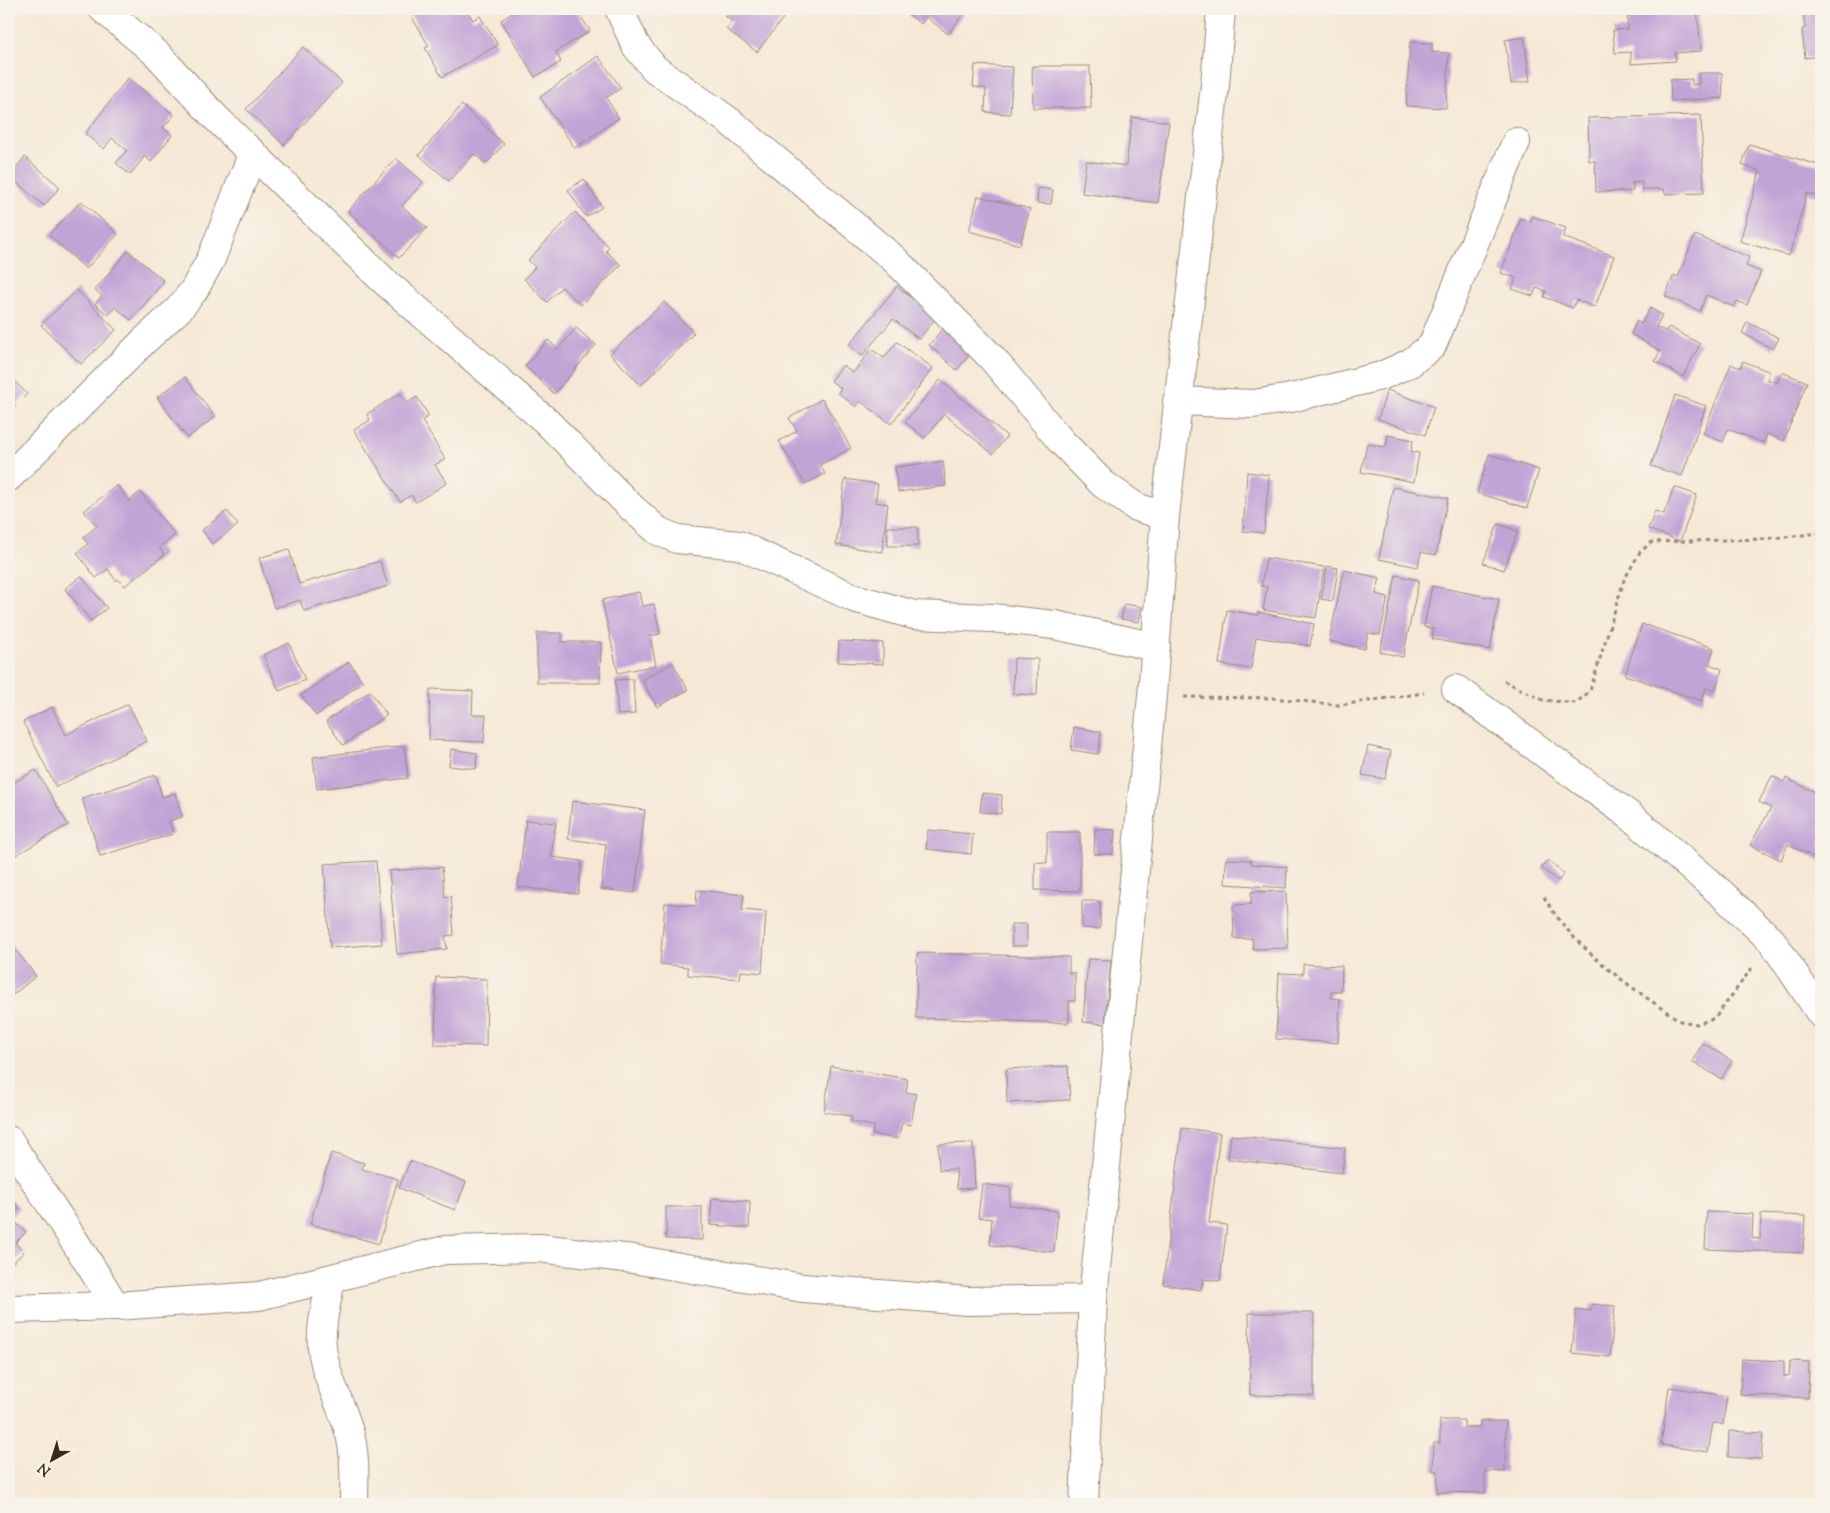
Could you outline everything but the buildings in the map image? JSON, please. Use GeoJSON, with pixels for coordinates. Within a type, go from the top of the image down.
{"type":"FeatureCollection","features":[{"type":"Feature","properties":{"kind":"street"},"geometry":{"type":"LineString","coordinates":[[103,9],[157,54],[253,153],[383,280],[546,421],[631,507],[658,530],[677,539],[739,545],[854,598],[914,615],[992,618],[1055,625],[1156,647]]}},
{"type":"Feature","properties":{"kind":"street"},"geometry":{"type":"LineString","coordinates":[[619,9],[636,46],[655,69],[729,121],[894,259],[992,358],[1061,441],[1103,484],[1136,507],[1165,516]]}},
{"type":"Feature","properties":{"kind":"street"},"geometry":{"type":"LineString","coordinates":[[1084,1504],[1092,1299],[1152,696],[1165,516],[1215,85],[1221,9]]}},
{"type":"Feature","properties":{"kind":"street"},"geometry":{"type":"LineString","coordinates":[[1177,401],[1253,404],[1292,398],[1381,376],[1417,357],[1432,346],[1516,142]]}},
{"type":"Feature","properties":{"kind":"street"},"geometry":{"type":"LineString","coordinates":[[9,477],[178,309],[194,290],[211,259],[253,153]]}},
{"type":"Feature","properties":{"kind":"street"},"geometry":{"type":"LineString","coordinates":[[1456,689],[1629,815],[1721,893],[1772,941],[1821,1014]]}},
{"type":"Feature","properties":{"kind":"street"},"geometry":{"type":"LineString","coordinates":[[9,1140],[32,1179],[85,1254],[115,1306]]}},
{"type":"Feature","properties":{"kind":"street"},"geometry":{"type":"LineString","coordinates":[[9,1309],[115,1306],[259,1296],[331,1280],[445,1250],[539,1248],[634,1259],[803,1288],[968,1301],[1092,1299]]}},
{"type":"Feature","properties":{"kind":"street"},"geometry":{"type":"LineString","coordinates":[[331,1280],[324,1318],[322,1347],[330,1378],[351,1439],[354,1464],[354,1504]]}},
{"type":"Feature","properties":{"kind":"path"},"geometry":{"type":"LineString","coordinates":[[1152,696],[1273,698],[1339,705],[1456,689],[1478,681],[1503,681],[1543,700],[1576,704],[1590,691],[1624,580],[1640,552],[1652,542],[1764,540],[1821,533]]}},
{"type":"Feature","properties":{"kind":"path"},"geometry":{"type":"LineString","coordinates":[[1544,897],[1556,919],[1592,956],[1680,1021],[1697,1024],[1715,1018],[1772,941]]}}]}
